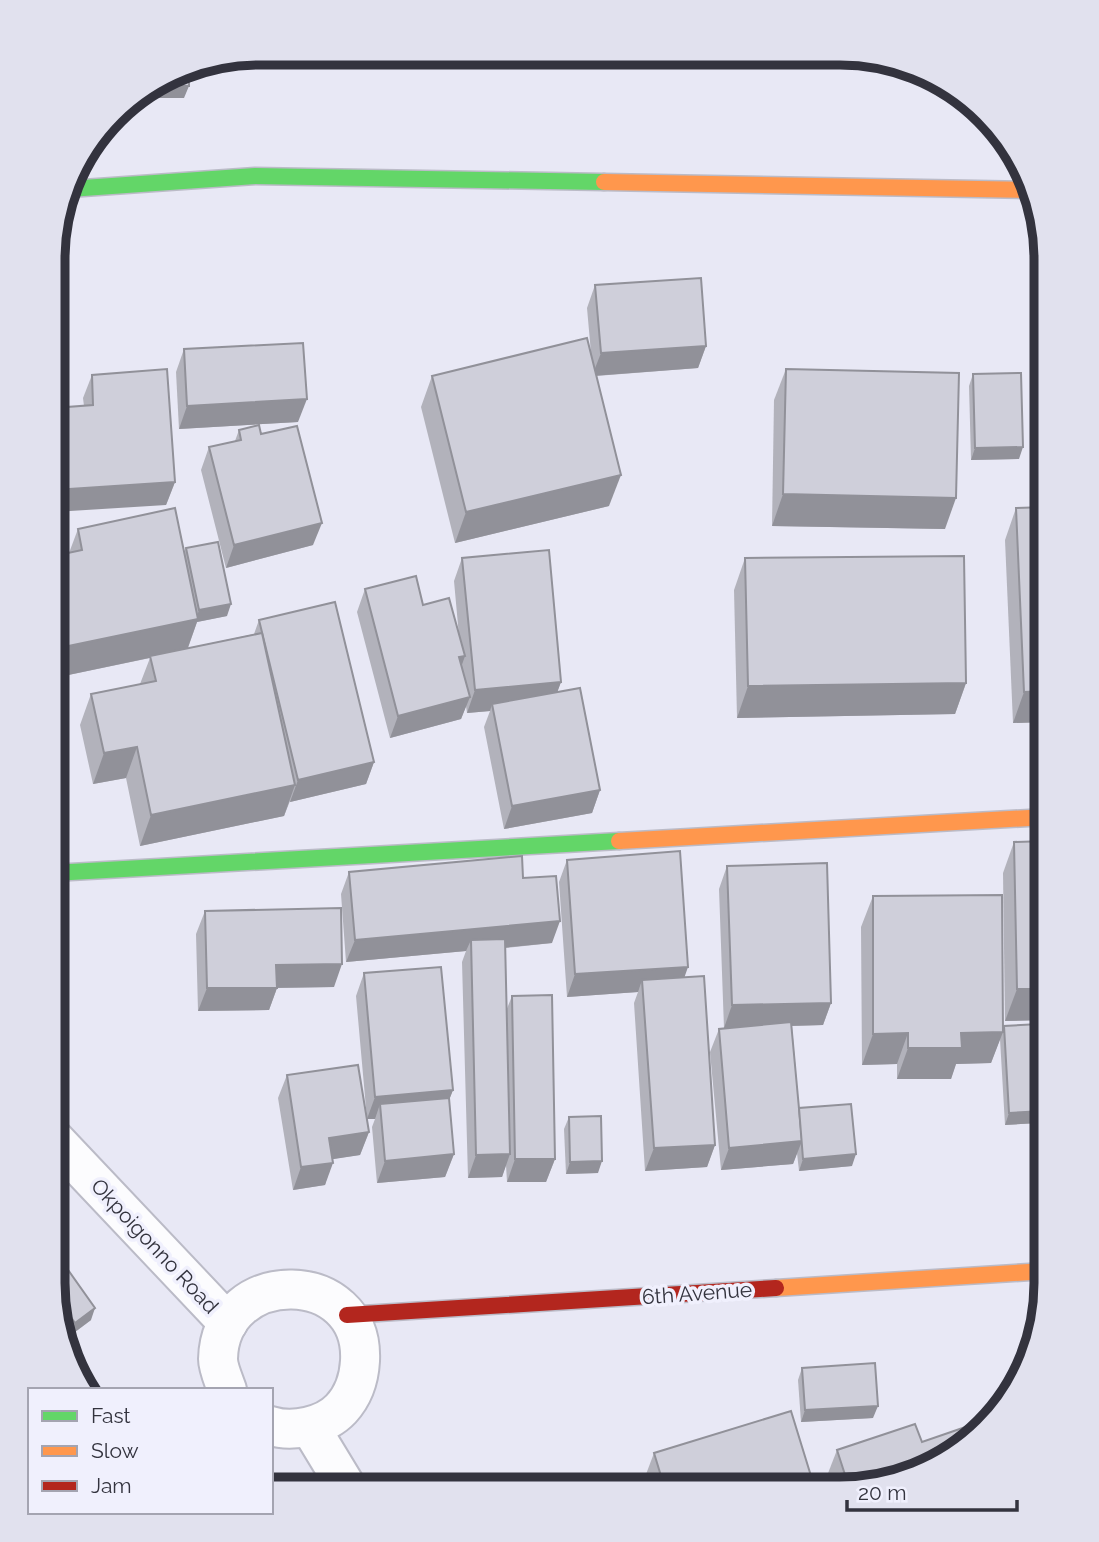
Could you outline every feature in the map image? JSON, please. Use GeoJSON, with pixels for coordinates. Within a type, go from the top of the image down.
{"type":"FeatureCollection","features":[{"type":"Feature","properties":{"kind":"street"},"geometry":{"type":"LineString","coordinates":[[78,189],[255,176],[1021,190]]}},
{"type":"Feature","properties":{"kind":"street"},"geometry":{"type":"LineString","coordinates":[[65,872],[1034,818]]}},
{"type":"Feature","properties":{"kind":"street","name":"Okpoigonno Road"},"geometry":{"type":"LineString","coordinates":[[65,1151],[228,1323]]}},
{"type":"Feature","properties":{"kind":"street","name":"6th Avenue"},"geometry":{"type":"LineString","coordinates":[[347,1315],[1034,1272]]}},
{"type":"Feature","properties":{"kind":"street"},"geometry":{"type":"LineString","coordinates":[[226,1388],[218,1359],[228,1323],[246,1302],[272,1290],[300,1288],[327,1297],[347,1315],[360,1347],[359,1381],[340,1410],[310,1427],[282,1430],[273,1427]]}},
{"type":"Feature","properties":{"kind":"street"},"geometry":{"type":"LineString","coordinates":[[310,1427],[340,1477]]}},
{"type":"Feature","properties":{"kind":"building"},"geometry":{"type":"Polygon","coordinates":[[[189,78],[189,86],[171,86],[189,78]]]}},
{"type":"Feature","properties":{"kind":"building"},"geometry":{"type":"Polygon","coordinates":[[[701,278],[706,346],[601,353],[595,285],[701,278]]]}},
{"type":"Feature","properties":{"kind":"building"},"geometry":{"type":"Polygon","coordinates":[[[587,338],[621,475],[466,512],[432,376],[587,338]]]}},
{"type":"Feature","properties":{"kind":"building"},"geometry":{"type":"Polygon","coordinates":[[[303,343],[307,399],[187,406],[184,349],[303,343]]]}},
{"type":"Feature","properties":{"kind":"building"},"geometry":{"type":"Polygon","coordinates":[[[167,369],[175,482],[65,489],[65,407],[93,405],[92,375],[167,369]]]}},
{"type":"Feature","properties":{"kind":"building"},"geometry":{"type":"Polygon","coordinates":[[[786,369],[959,373],[956,498],[783,494],[786,369]]]}},
{"type":"Feature","properties":{"kind":"building"},"geometry":{"type":"Polygon","coordinates":[[[1021,373],[1023,447],[975,448],[973,374],[1021,373]]]}},
{"type":"Feature","properties":{"kind":"building"},"geometry":{"type":"Polygon","coordinates":[[[259,425],[261,434],[297,426],[322,523],[234,545],[209,447],[241,440],[239,430],[259,425]]]}},
{"type":"Feature","properties":{"kind":"building"},"geometry":{"type":"Polygon","coordinates":[[[1034,507],[1034,692],[1024,692],[1016,508],[1034,507]]]}},
{"type":"Feature","properties":{"kind":"building"},"geometry":{"type":"Polygon","coordinates":[[[175,508],[198,619],[65,647],[65,554],[82,550],[78,529],[175,508]]]}},
{"type":"Feature","properties":{"kind":"building"},"geometry":{"type":"Polygon","coordinates":[[[218,542],[231,604],[199,610],[186,548],[218,542]]]}},
{"type":"Feature","properties":{"kind":"building"},"geometry":{"type":"Polygon","coordinates":[[[549,550],[561,682],[475,690],[462,558],[549,550]]]}},
{"type":"Feature","properties":{"kind":"building"},"geometry":{"type":"Polygon","coordinates":[[[964,556],[966,683],[748,686],[745,558],[964,556]]]}},
{"type":"Feature","properties":{"kind":"building"},"geometry":{"type":"Polygon","coordinates":[[[416,576],[423,605],[449,598],[465,656],[459,657],[470,697],[398,716],[365,589],[416,576]]]}},
{"type":"Feature","properties":{"kind":"building"},"geometry":{"type":"Polygon","coordinates":[[[335,602],[374,762],[298,780],[259,620],[335,602]]]}},
{"type":"Feature","properties":{"kind":"building"},"geometry":{"type":"Polygon","coordinates":[[[262,633],[295,785],[151,815],[137,747],[104,753],[91,694],[156,681],[150,656],[262,633]]]}},
{"type":"Feature","properties":{"kind":"building"},"geometry":{"type":"Polygon","coordinates":[[[580,688],[600,790],[512,806],[492,704],[580,688]]]}},
{"type":"Feature","properties":{"kind":"building"},"geometry":{"type":"Polygon","coordinates":[[[1034,841],[1034,989],[1017,989],[1014,842],[1034,841]]]}},
{"type":"Feature","properties":{"kind":"building"},"geometry":{"type":"Polygon","coordinates":[[[680,851],[688,967],[575,974],[567,860],[680,851]]]}},
{"type":"Feature","properties":{"kind":"building"},"geometry":{"type":"Polygon","coordinates":[[[522,856],[523,878],[556,876],[560,921],[355,940],[349,872],[522,856]]]}},
{"type":"Feature","properties":{"kind":"building"},"geometry":{"type":"Polygon","coordinates":[[[827,863],[831,1003],[732,1005],[727,866],[827,863]]]}},
{"type":"Feature","properties":{"kind":"building"},"geometry":{"type":"Polygon","coordinates":[[[1002,895],[1003,1032],[961,1033],[962,1048],[908,1048],[908,1033],[873,1034],[873,896],[1002,895]]]}},
{"type":"Feature","properties":{"kind":"building"},"geometry":{"type":"Polygon","coordinates":[[[341,908],[342,964],[276,965],[277,988],[207,988],[205,911],[341,908]]]}},
{"type":"Feature","properties":{"kind":"building"},"geometry":{"type":"Polygon","coordinates":[[[505,939],[510,1154],[476,1155],[471,940],[505,939]]]}},
{"type":"Feature","properties":{"kind":"building"},"geometry":{"type":"Polygon","coordinates":[[[441,967],[453,1090],[375,1097],[364,973],[441,967]]]}},
{"type":"Feature","properties":{"kind":"building"},"geometry":{"type":"Polygon","coordinates":[[[704,976],[715,1145],[654,1148],[642,980],[704,976]]]}},
{"type":"Feature","properties":{"kind":"building"},"geometry":{"type":"Polygon","coordinates":[[[552,995],[555,1159],[515,1159],[512,996],[552,995]]]}},
{"type":"Feature","properties":{"kind":"building"},"geometry":{"type":"Polygon","coordinates":[[[791,1022],[802,1141],[729,1148],[719,1029],[791,1022]]]}},
{"type":"Feature","properties":{"kind":"building"},"geometry":{"type":"Polygon","coordinates":[[[1034,1024],[1034,1112],[1009,1113],[1004,1026],[1034,1024]]]}},
{"type":"Feature","properties":{"kind":"building"},"geometry":{"type":"Polygon","coordinates":[[[358,1065],[369,1132],[329,1138],[333,1163],[301,1167],[287,1075],[358,1065]]]}},
{"type":"Feature","properties":{"kind":"building"},"geometry":{"type":"Polygon","coordinates":[[[449,1098],[454,1154],[385,1161],[380,1104],[449,1098]]]}},
{"type":"Feature","properties":{"kind":"building"},"geometry":{"type":"Polygon","coordinates":[[[851,1104],[856,1154],[803,1159],[799,1108],[851,1104]]]}},
{"type":"Feature","properties":{"kind":"building"},"geometry":{"type":"Polygon","coordinates":[[[601,1116],[602,1161],[570,1162],[569,1117],[601,1116]]]}},
{"type":"Feature","properties":{"kind":"building"},"geometry":{"type":"Polygon","coordinates":[[[65,1268],[95,1308],[75,1323],[66,1310],[65,1268]]]}},
{"type":"Feature","properties":{"kind":"building"},"geometry":{"type":"Polygon","coordinates":[[[875,1363],[878,1406],[805,1410],[802,1368],[875,1363]]]}},
{"type":"Feature","properties":{"kind":"building"},"geometry":{"type":"Polygon","coordinates":[[[791,1411],[811,1477],[661,1477],[654,1453],[791,1411]]]}},
{"type":"Feature","properties":{"kind":"building"},"geometry":{"type":"Polygon","coordinates":[[[915,1424],[922,1442],[972,1425],[948,1445],[926,1457],[891,1471],[866,1476],[846,1477],[837,1450],[915,1424]]]}},
{"type":"Feature","properties":{"kind":"traffic: fast"},"geometry":{"type":"LineString","coordinates":[[78,188],[255,176],[604,182]]}},
{"type":"Feature","properties":{"kind":"traffic: fast"},"geometry":{"type":"LineString","coordinates":[[65,872],[619,841]]}},
{"type":"Feature","properties":{"kind":"traffic: slow"},"geometry":{"type":"LineString","coordinates":[[604,182],[1021,190]]}},
{"type":"Feature","properties":{"kind":"traffic: slow"},"geometry":{"type":"LineString","coordinates":[[619,841],[1034,818]]}},
{"type":"Feature","properties":{"kind":"traffic: slow"},"geometry":{"type":"LineString","coordinates":[[776,1288],[1034,1272]]}},
{"type":"Feature","properties":{"kind":"traffic: jam"},"geometry":{"type":"LineString","coordinates":[[347,1315],[776,1288]]}}]}
